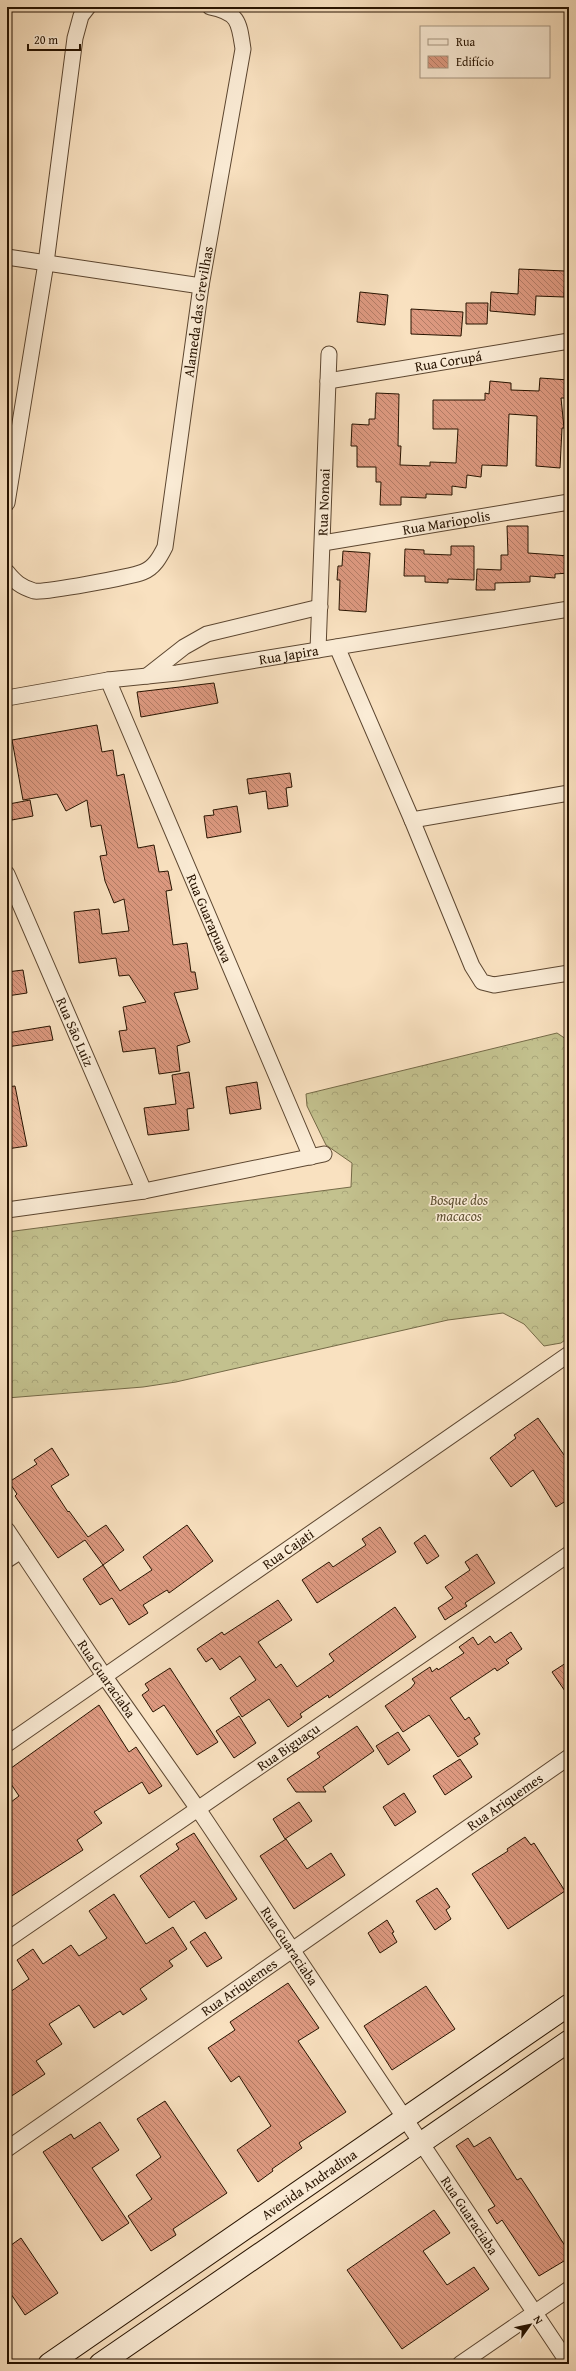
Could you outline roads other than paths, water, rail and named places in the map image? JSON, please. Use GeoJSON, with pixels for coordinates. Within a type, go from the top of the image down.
{"type":"FeatureCollection","features":[{"type":"Feature","properties":{"kind":"main road","name":"Avenida Andradina"},"geometry":{"type":"LineString","coordinates":[[49,2364],[569,2005]]}},
{"type":"Feature","properties":{"kind":"main road","name":"Avenida Andradina"},"geometry":{"type":"LineString","coordinates":[[100,2364],[569,2041]]}},
{"type":"Feature","properties":{"kind":"street"},"geometry":{"type":"LineString","coordinates":[[7,503],[46,263],[75,38],[81,16],[88,7]]}},
{"type":"Feature","properties":{"kind":"street","name":"Alameda das Grevilhas"},"geometry":{"type":"LineString","coordinates":[[7,572],[18,585],[36,591],[88,584],[144,572],[157,561],[165,547],[201,286],[243,49],[239,23],[227,11],[210,7]]}},
{"type":"Feature","properties":{"kind":"street"},"geometry":{"type":"LineString","coordinates":[[7,257],[201,286]]}},
{"type":"Feature","properties":{"kind":"street","name":"Rua Corupá"},"geometry":{"type":"LineString","coordinates":[[328,381],[569,341]]}},
{"type":"Feature","properties":{"kind":"street","name":"Rua Nonoai"},"geometry":{"type":"LineString","coordinates":[[318,650],[329,354]]}},
{"type":"Feature","properties":{"kind":"street","name":"Rua Mariopolis"},"geometry":{"type":"LineString","coordinates":[[323,543],[569,502]]}},
{"type":"Feature","properties":{"kind":"street"},"geometry":{"type":"LineString","coordinates":[[147,676],[184,647],[207,634],[320,608]]}},
{"type":"Feature","properties":{"kind":"street","name":"Rua Japira"},"geometry":{"type":"LineString","coordinates":[[7,698],[108,680],[178,673],[569,609]]}},
{"type":"Feature","properties":{"kind":"street"},"geometry":{"type":"LineString","coordinates":[[337,647],[412,820],[472,966],[482,982],[494,985],[569,973]]}},
{"type":"Feature","properties":{"kind":"street","name":"Rua Guarapuava"},"geometry":{"type":"LineString","coordinates":[[108,680],[317,1156],[144,1191]]}},
{"type":"Feature","properties":{"kind":"street"},"geometry":{"type":"LineString","coordinates":[[412,820],[569,793]]}},
{"type":"Feature","properties":{"kind":"street","name":"Rua São Luiz"},"geometry":{"type":"LineString","coordinates":[[7,874],[144,1191]]}},
{"type":"Feature","properties":{"kind":"street"},"geometry":{"type":"LineString","coordinates":[[7,1210],[144,1191]]}},
{"type":"Feature","properties":{"kind":"street","name":"Rua Cajati"},"geometry":{"type":"LineString","coordinates":[[7,1744],[569,1354]]}},
{"type":"Feature","properties":{"kind":"street","name":"Rua Guaraciaba"},"geometry":{"type":"LineString","coordinates":[[7,1530],[105,1677],[198,1809],[420,2144],[569,2364]]}},
{"type":"Feature","properties":{"kind":"street"},"geometry":{"type":"LineString","coordinates":[[7,1560],[21,1551]]}},
{"type":"Feature","properties":{"kind":"street","name":"Rua Biguaçu"},"geometry":{"type":"LineString","coordinates":[[7,1940],[569,1554]]}},
{"type":"Feature","properties":{"kind":"street","name":"Rua Ariquemes"},"geometry":{"type":"LineString","coordinates":[[7,2148],[569,1757]]}},
{"type":"Feature","properties":{"kind":"street"},"geometry":{"type":"LineString","coordinates":[[460,2364],[569,2289]]}},
{"type":"Feature","properties":{"kind":"park label","name":"Bosque dos macacos"},"geometry":{"type":"Point","coordinates":[459,1208]}}]}
